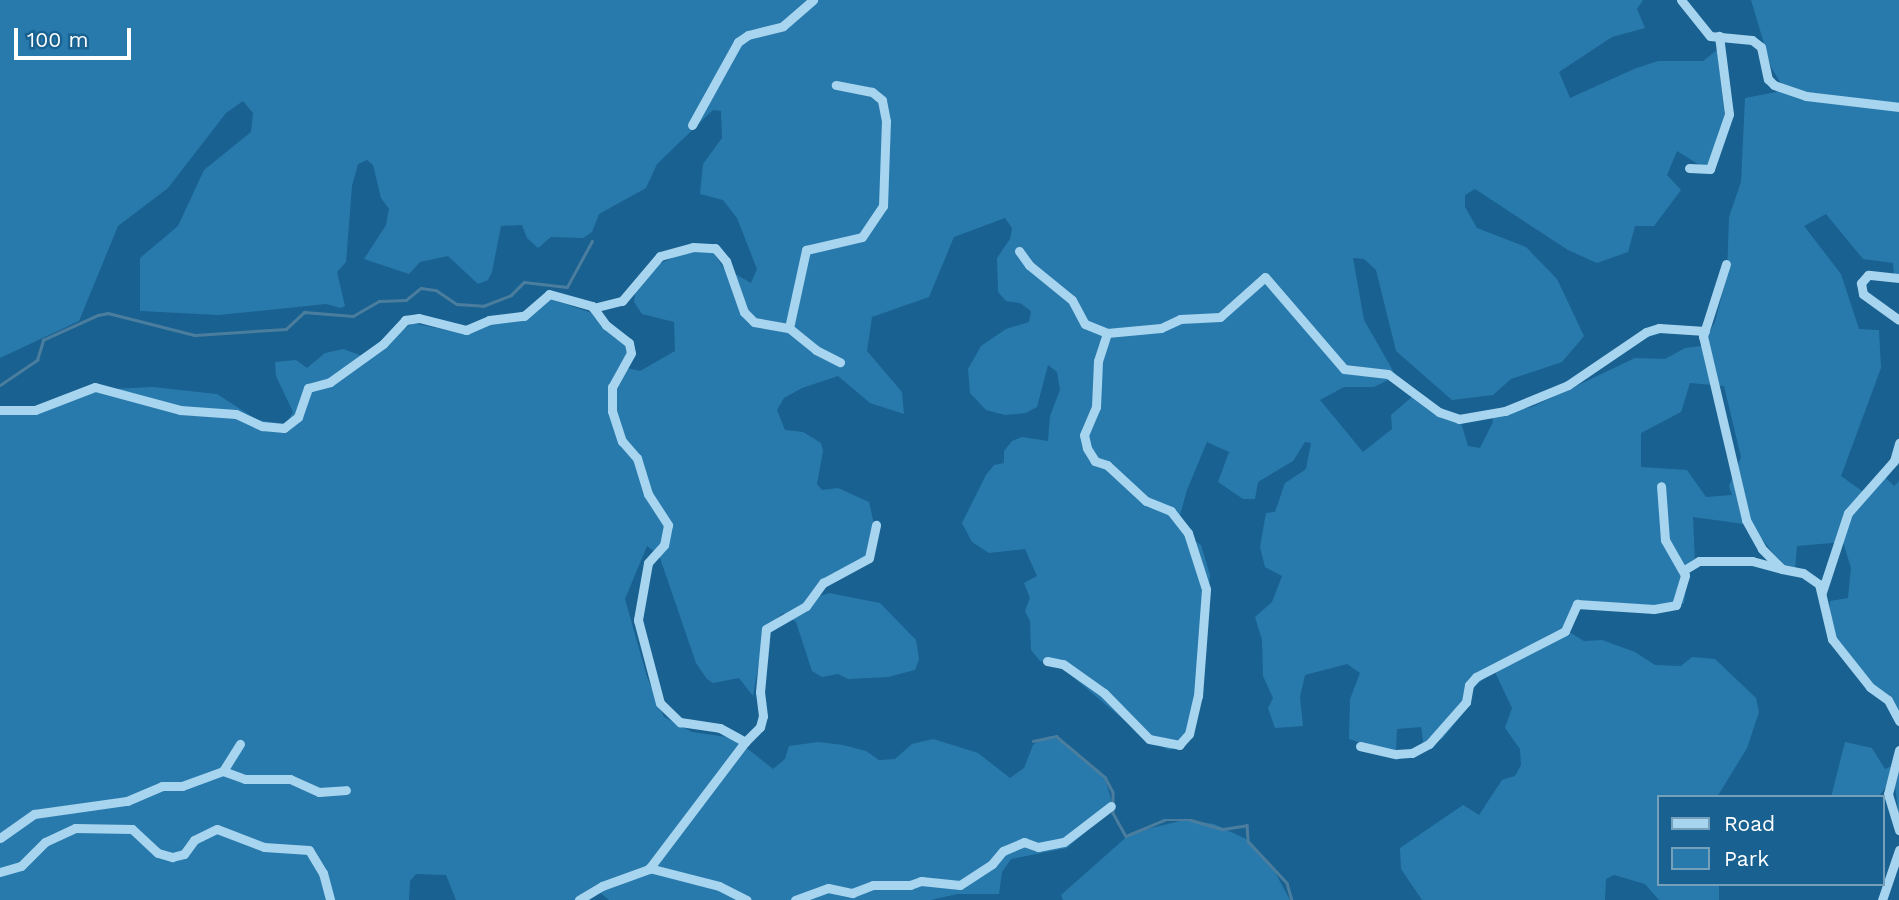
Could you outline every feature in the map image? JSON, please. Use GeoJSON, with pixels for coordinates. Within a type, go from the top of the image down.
{"type":"FeatureCollection","features":[{"type":"Feature","properties":{"kind":"street"},"geometry":{"type":"LineString","coordinates":[[692,125],[738,42],[748,35],[783,26],[813,0]]}},
{"type":"Feature","properties":{"kind":"street"},"geometry":{"type":"LineString","coordinates":[[1681,0],[1710,36],[1752,40],[1761,47],[1768,79],[1790,92],[1899,107]]}},
{"type":"Feature","properties":{"kind":"street"},"geometry":{"type":"LineString","coordinates":[[1689,168],[1710,169],[1729,114],[1718,36]]}},
{"type":"Feature","properties":{"kind":"street"},"geometry":{"type":"LineString","coordinates":[[789,328],[806,250],[862,237],[883,206],[886,121],[882,100],[872,92],[836,85]]}},
{"type":"Feature","properties":{"kind":"street"},"geometry":{"type":"LineString","coordinates":[[593,308],[622,301],[660,256],[705,247],[722,253],[739,301],[754,322],[789,328],[816,350],[840,362]]}},
{"type":"Feature","properties":{"kind":"street"},"geometry":{"type":"LineString","coordinates":[[1019,251],[1029,265],[1072,300],[1085,324],[1107,333],[1161,328],[1180,319],[1220,317],[1265,277],[1344,369],[1388,374],[1439,412],[1460,419],[1505,411],[1568,385],[1646,332],[1659,328],[1705,331]]}},
{"type":"Feature","properties":{"kind":"street"},"geometry":{"type":"LineString","coordinates":[[1726,264],[1705,331],[1706,356],[1720,399],[1746,520],[1762,549],[1782,569]]}},
{"type":"Feature","properties":{"kind":"street"},"geometry":{"type":"LineString","coordinates":[[1899,278],[1868,275],[1861,283],[1863,294],[1899,320]]}},
{"type":"Feature","properties":{"kind":"street"},"geometry":{"type":"LineString","coordinates":[[0,411],[35,410],[95,387],[180,410],[236,414],[262,426],[284,428],[298,417],[307,388],[330,382],[383,344],[405,320],[419,318],[466,330],[494,319],[518,318],[550,294],[593,308],[631,347],[612,387],[612,411],[622,441],[637,458],[643,486],[668,525],[664,545],[648,562],[638,620],[660,703],[680,722],[720,727],[745,742]]}},
{"type":"Feature","properties":{"kind":"street"},"geometry":{"type":"LineString","coordinates":[[1047,661],[1063,664],[1104,693],[1149,738],[1179,745],[1189,734],[1198,696],[1206,589],[1188,533],[1171,510],[1146,501],[1107,465],[1095,461],[1087,448],[1084,435],[1097,407],[1098,361],[1107,333]]}},
{"type":"Feature","properties":{"kind":"street"},"geometry":{"type":"LineString","coordinates":[[1899,443],[1894,461],[1848,513],[1822,592],[1823,612],[1832,639],[1870,687],[1888,701],[1899,721]]}},
{"type":"Feature","properties":{"kind":"street"},"geometry":{"type":"LineString","coordinates":[[1360,746],[1396,754],[1412,754],[1429,744],[1466,702],[1469,685],[1476,677],[1565,631],[1577,604],[1670,608],[1681,597],[1684,570],[1665,540],[1661,486]]}},
{"type":"Feature","properties":{"kind":"street"},"geometry":{"type":"LineString","coordinates":[[579,900],[602,886],[649,868],[745,742],[761,727],[763,716],[760,692],[766,629],[806,606],[823,583],[869,558],[876,525]]}},
{"type":"Feature","properties":{"kind":"street"},"geometry":{"type":"LineString","coordinates":[[1684,570],[1699,561],[1752,561],[1808,576],[1822,592]]}},
{"type":"Feature","properties":{"kind":"street"},"geometry":{"type":"LineString","coordinates":[[0,838],[34,814],[127,801],[162,786],[182,786],[223,771],[240,744]]}},
{"type":"Feature","properties":{"kind":"street"},"geometry":{"type":"LineString","coordinates":[[1899,750],[1888,794],[1899,830]]}},
{"type":"Feature","properties":{"kind":"street"},"geometry":{"type":"LineString","coordinates":[[223,771],[245,779],[290,779],[319,792],[346,790]]}},
{"type":"Feature","properties":{"kind":"street"},"geometry":{"type":"LineString","coordinates":[[795,900],[828,888],[852,893],[873,885],[910,885],[921,881],[960,885],[992,864],[1003,850],[1024,842],[1038,847],[1064,842],[1111,806]]}},
{"type":"Feature","properties":{"kind":"street"},"geometry":{"type":"LineString","coordinates":[[0,872],[21,866],[45,842],[75,828],[132,829],[158,853],[172,857],[184,854],[194,840],[217,829],[264,847],[309,850],[323,873],[330,900]]}},
{"type":"Feature","properties":{"kind":"street"},"geometry":{"type":"LineString","coordinates":[[1882,900],[1899,850]]}},
{"type":"Feature","properties":{"kind":"street"},"geometry":{"type":"LineString","coordinates":[[649,868],[719,886],[747,900]]}},
{"type":"Feature","properties":{"kind":"green space"},"geometry":{"type":"Polygon","coordinates":[[[0,0],[1643,0],[1637,9],[1645,28],[1612,37],[1559,72],[1570,98],[1658,61],[1703,61],[1717,50],[1725,118],[1706,169],[1677,151],[1667,175],[1681,190],[1654,226],[1635,226],[1628,252],[1597,263],[1568,250],[1475,189],[1465,195],[1465,207],[1477,228],[1526,247],[1557,279],[1584,336],[1562,362],[1511,379],[1493,395],[1452,400],[1396,351],[1376,270],[1364,259],[1353,258],[1364,320],[1396,376],[1374,387],[1344,387],[1320,400],[1363,452],[1392,429],[1391,415],[1414,395],[1443,414],[1459,416],[1468,446],[1480,448],[1493,422],[1492,415],[1532,407],[1635,358],[1665,359],[1685,348],[1702,346],[1715,322],[1727,275],[1729,217],[1741,182],[1745,98],[1776,92],[1782,85],[1771,67],[1751,0],[1899,0],[1899,276],[1894,275],[1893,263],[1863,259],[1826,214],[1804,226],[1841,274],[1859,329],[1879,330],[1881,368],[1841,476],[1862,491],[1884,476],[1894,486],[1899,481],[1899,718],[1837,641],[1829,616],[1830,601],[1848,598],[1851,568],[1843,542],[1797,546],[1795,571],[1786,570],[1751,525],[1693,517],[1695,564],[1688,576],[1684,603],[1667,612],[1580,607],[1569,632],[1584,641],[1602,640],[1635,652],[1655,665],[1681,666],[1692,657],[1715,659],[1756,698],[1759,712],[1747,748],[1718,795],[1658,795],[1658,886],[1719,886],[1719,900],[1659,900],[1645,884],[1614,875],[1606,879],[1605,900],[1422,900],[1401,869],[1400,848],[1463,805],[1479,815],[1502,780],[1515,776],[1521,765],[1520,749],[1505,728],[1512,708],[1494,670],[1473,688],[1469,706],[1442,739],[1424,747],[1421,727],[1397,729],[1396,751],[1375,748],[1349,739],[1350,699],[1360,673],[1347,664],[1305,675],[1300,697],[1303,726],[1275,728],[1268,708],[1273,698],[1263,676],[1262,640],[1255,617],[1272,602],[1282,576],[1265,567],[1260,547],[1266,513],[1275,512],[1285,483],[1306,469],[1311,443],[1305,442],[1293,461],[1258,482],[1255,499],[1243,499],[1218,482],[1229,452],[1207,442],[1187,490],[1180,515],[1186,535],[1201,545],[1210,575],[1200,699],[1187,743],[1169,750],[1149,741],[1060,666],[1040,661],[1031,650],[1030,621],[1025,611],[1030,598],[1024,583],[1037,576],[1025,549],[989,553],[972,542],[962,523],[986,475],[994,465],[1004,463],[1004,451],[1012,441],[1022,437],[1048,441],[1050,416],[1060,390],[1057,372],[1048,365],[1037,407],[1026,413],[1005,415],[986,410],[970,393],[968,369],[981,346],[1006,329],[1029,322],[1031,311],[1020,303],[1006,301],[998,292],[997,258],[1010,239],[1012,228],[1005,218],[954,237],[929,297],[872,317],[867,351],[902,392],[904,414],[870,403],[838,376],[802,388],[784,398],[777,410],[785,430],[803,432],[821,443],[823,451],[817,484],[822,490],[838,488],[869,502],[874,524],[869,554],[824,581],[816,597],[829,593],[880,603],[916,640],[919,659],[915,670],[888,677],[848,679],[838,674],[822,677],[812,671],[796,622],[783,613],[765,628],[753,696],[739,678],[713,683],[707,679],[696,663],[659,555],[647,546],[625,599],[647,677],[664,717],[692,732],[734,738],[773,769],[785,759],[789,746],[818,742],[843,745],[866,751],[879,760],[895,759],[912,744],[933,739],[978,753],[1010,778],[1024,768],[1033,745],[1042,739],[1051,736],[1071,747],[1105,778],[1112,802],[1102,818],[1067,848],[1011,859],[1002,872],[999,894],[957,894],[931,900],[609,900],[599,892],[582,900],[456,900],[446,875],[416,874],[410,881],[409,900],[0,900],[0,414],[28,415],[92,390],[152,387],[217,394],[257,420],[286,424],[293,412],[276,376],[275,362],[296,360],[307,368],[325,353],[343,349],[368,358],[412,323],[465,334],[484,325],[526,320],[550,299],[595,314],[601,327],[627,345],[627,368],[640,371],[675,351],[674,322],[642,314],[634,302],[636,289],[652,267],[688,251],[713,252],[723,267],[751,283],[757,269],[737,218],[723,200],[700,194],[703,164],[722,138],[721,111],[713,110],[657,164],[646,188],[599,214],[592,232],[583,238],[551,237],[538,248],[527,238],[522,225],[501,226],[492,272],[488,280],[478,284],[448,256],[420,262],[409,274],[364,259],[386,225],[389,209],[381,198],[373,165],[367,160],[358,164],[352,186],[346,262],[337,272],[345,306],[341,308],[326,304],[219,315],[140,311],[140,258],[178,226],[204,170],[251,132],[253,113],[243,101],[226,113],[168,188],[118,226],[79,321],[0,358],[0,0]],[[1690,383],[1681,412],[1641,433],[1641,467],[1687,470],[1706,497],[1732,495],[1729,486],[1741,457],[1724,386],[1690,383]]]}},
{"type":"Feature","properties":{"kind":"green space"},"geometry":{"type":"Polygon","coordinates":[[[1845,742],[1872,748],[1885,769],[1899,763],[1899,817],[1895,786],[1886,787],[1880,795],[1832,795],[1845,742]]]}},
{"type":"Feature","properties":{"kind":"green space"},"geometry":{"type":"Polygon","coordinates":[[[1184,820],[1214,824],[1246,839],[1270,863],[1290,900],[1063,900],[1061,895],[1131,833],[1184,820]]]}},
{"type":"Feature","properties":{"kind":"waterway"},"geometry":{"type":"LineString","coordinates":[[0,385],[37,360],[43,340],[98,315],[108,313],[195,335],[286,329],[304,312],[353,316],[379,301],[406,300],[421,288],[436,290],[457,304],[483,306],[511,295],[524,282],[567,287],[592,241]]}},
{"type":"Feature","properties":{"kind":"waterway"},"geometry":{"type":"LineString","coordinates":[[1033,741],[1056,736],[1105,777],[1113,792],[1113,813],[1126,836],[1164,820],[1191,820],[1223,829],[1247,825],[1248,841],[1287,883],[1292,900]]}}]}
